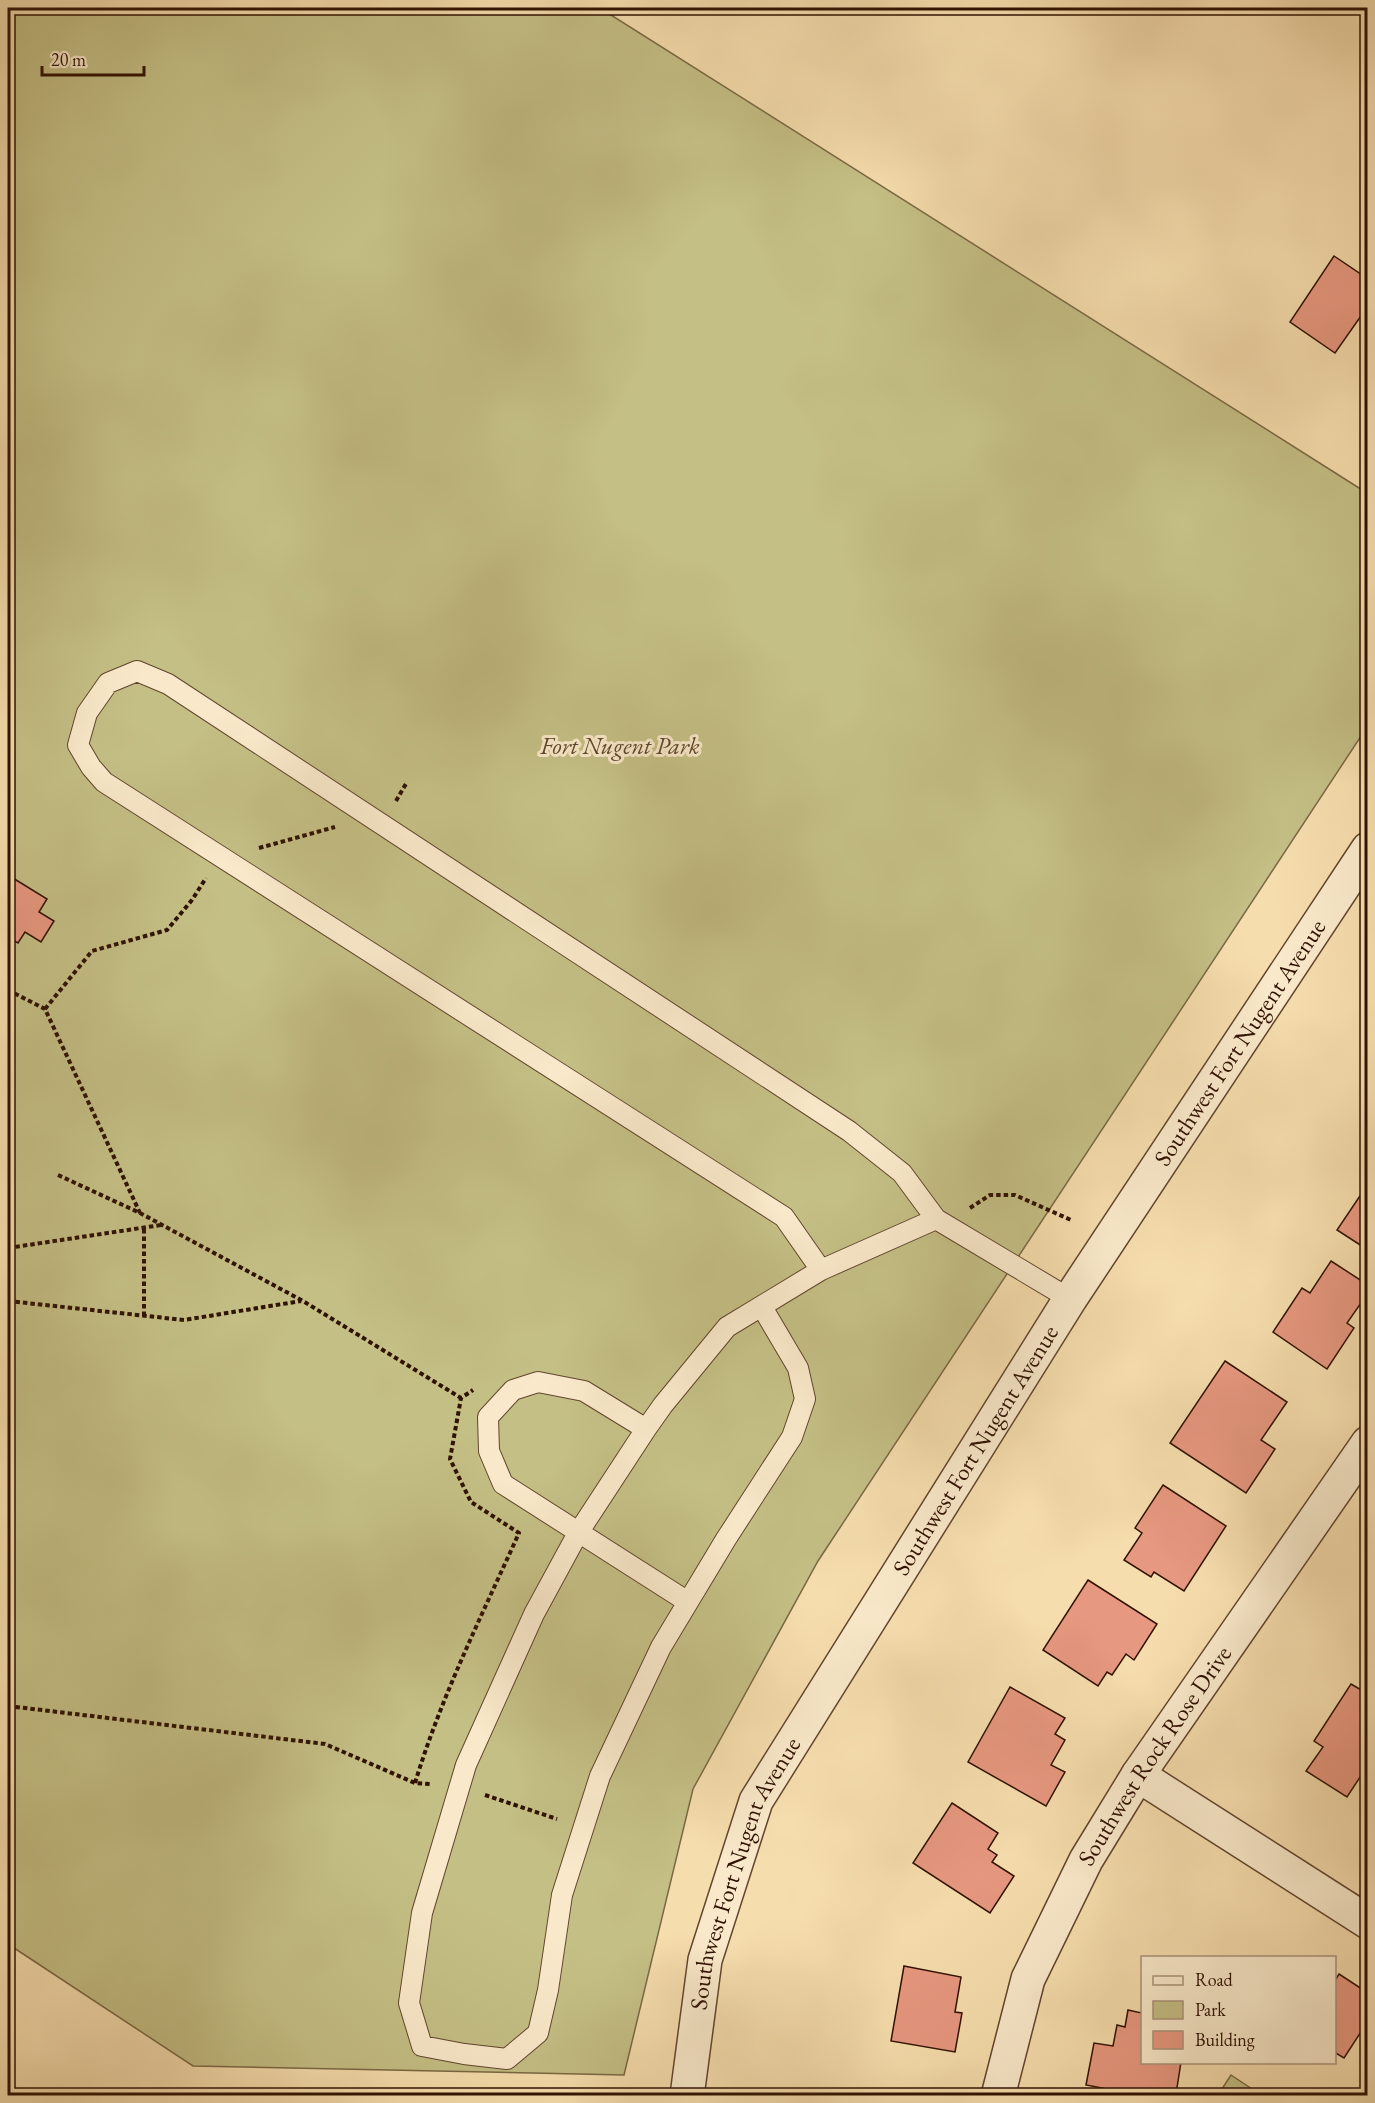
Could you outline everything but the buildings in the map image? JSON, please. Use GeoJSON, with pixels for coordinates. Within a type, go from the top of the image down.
{"type":"FeatureCollection","features":[{"type":"Feature","properties":{"kind":"street","name":"Southwest Fort Nugent Avenue"},"geometry":{"type":"LineString","coordinates":[[687,2096],[705,1959],[756,1801],[1070,1299],[1368,849]]}},
{"type":"Feature","properties":{"kind":"street","name":"Southwest Rock Rose Drive"},"geometry":{"type":"LineString","coordinates":[[998,2096],[1028,1979],[1086,1860],[1138,1775],[1368,1443]]}},
{"type":"Feature","properties":{"kind":"street"},"geometry":{"type":"LineString","coordinates":[[1138,1775],[1368,1922]]}},
{"type":"Feature","properties":{"kind":"lane"},"geometry":{"type":"LineString","coordinates":[[821,1270],[784,1217],[104,783],[78,745],[87,713],[108,683],[137,671],[178,690],[849,1131],[902,1173],[936,1219],[1070,1299]]}},
{"type":"Feature","properties":{"kind":"lane"},"geometry":{"type":"LineString","coordinates":[[762,1307],[798,1368],[805,1399],[792,1437],[661,1647],[600,1776],[562,1895],[548,1990],[538,2034],[507,2059],[422,2046],[409,2003],[422,1913],[466,1765],[534,1614],[578,1533],[663,1405],[727,1327],[821,1270],[936,1219]]}},
{"type":"Feature","properties":{"kind":"lane"},"geometry":{"type":"LineString","coordinates":[[646,1429],[584,1391],[538,1382],[513,1390],[488,1417],[489,1451],[503,1484],[688,1602]]}},
{"type":"Feature","properties":{"kind":"path"},"geometry":{"type":"LineString","coordinates":[[8,990],[45,1009],[140,1213]]}},
{"type":"Feature","properties":{"kind":"path"},"geometry":{"type":"LineString","coordinates":[[58,1175],[140,1213],[303,1301],[461,1398]]}},
{"type":"Feature","properties":{"kind":"path"},"geometry":{"type":"LineString","coordinates":[[936,1219],[971,1207],[990,1195],[1015,1195],[1071,1220]]}},
{"type":"Feature","properties":{"kind":"path"},"geometry":{"type":"LineString","coordinates":[[8,1248],[161,1225]]}},
{"type":"Feature","properties":{"kind":"path"},"geometry":{"type":"LineString","coordinates":[[144,1227],[144,1316]]}},
{"type":"Feature","properties":{"kind":"path"},"geometry":{"type":"LineString","coordinates":[[8,1301],[184,1320],[303,1301]]}},
{"type":"Feature","properties":{"kind":"path"},"geometry":{"type":"LineString","coordinates":[[415,1783],[425,1750],[472,1637],[519,1533],[471,1502],[450,1459],[461,1398],[480,1386]]}},
{"type":"Feature","properties":{"kind":"path"},"geometry":{"type":"LineString","coordinates":[[8,1706],[325,1744],[415,1783],[460,1786],[584,1828]]}},
{"type":"Feature","properties":{"kind":"green space","name":"Fort Nugent Park"},"geometry":{"type":"Polygon","coordinates":[[[8,8],[600,8],[1367,493],[1367,727],[818,1561],[693,1789],[624,2075],[193,2066],[8,1944],[8,8]]]}},
{"type":"Feature","properties":{"kind":"green space"},"geometry":{"type":"Polygon","coordinates":[[[1231,2075],[1261,2095],[1218,2095],[1231,2075]]]}}]}
